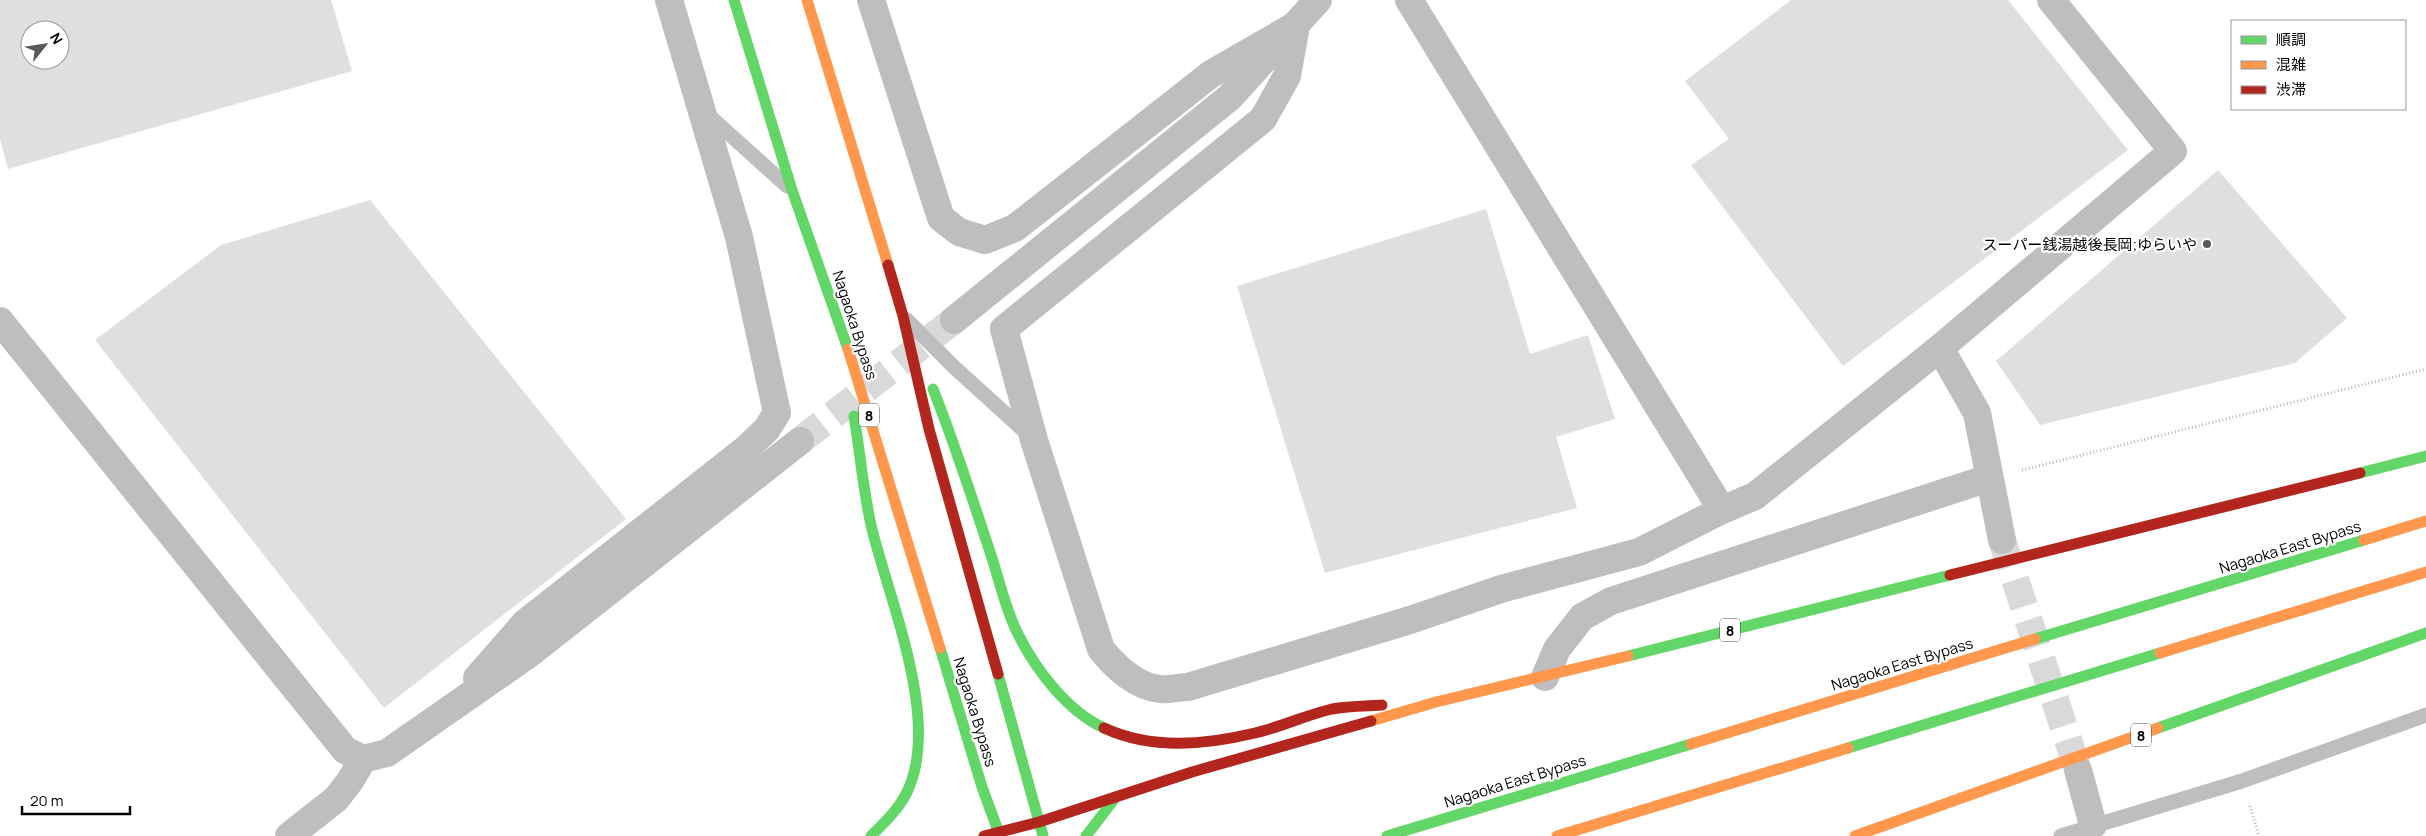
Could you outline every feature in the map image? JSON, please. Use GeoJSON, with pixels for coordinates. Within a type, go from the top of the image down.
{"type":"FeatureCollection","features":[{"type":"Feature","properties":{"kind":"highway","name":"Nagaoka Bypass"},"geometry":{"type":"LineString","coordinates":[[734,0],[792,190],[838,316],[982,787],[999,834]]}},
{"type":"Feature","properties":{"kind":"highway","name":"Nagaoka Bypass"},"geometry":{"type":"LineString","coordinates":[[807,0],[902,316],[929,429],[1043,836]]}},
{"type":"Feature","properties":{"kind":"highway"},"geometry":{"type":"LineString","coordinates":[[838,316],[871,525],[902,635],[918,711],[916,758],[910,786],[894,813],[872,836]]}},
{"type":"Feature","properties":{"kind":"highway"},"geometry":{"type":"LineString","coordinates":[[902,316],[950,430],[1017,633],[1040,670],[1059,692],[1095,724],[1123,737],[1156,743],[1192,744],[1254,733],[1333,709],[1436,702]]}},
{"type":"Feature","properties":{"kind":"highway","name":"8"},"geometry":{"type":"LineString","coordinates":[[1039,822],[1192,772],[1436,702],[1545,677],[2426,456]]}},
{"type":"Feature","properties":{"kind":"highway","name":"Nagaoka East Bypass"},"geometry":{"type":"LineString","coordinates":[[1387,836],[2426,521]]}},
{"type":"Feature","properties":{"kind":"highway"},"geometry":{"type":"LineString","coordinates":[[1557,836],[2426,572]]}},
{"type":"Feature","properties":{"kind":"highway","name":"8"},"geometry":{"type":"LineString","coordinates":[[1855,836],[2426,633]]}},
{"type":"Feature","properties":{"kind":"highway"},"geometry":{"type":"LineString","coordinates":[[1086,836],[1116,797]]}},
{"type":"Feature","properties":{"kind":"highway"},"geometry":{"type":"LineString","coordinates":[[984,836],[999,834],[1039,822]]}},
{"type":"Feature","properties":{"kind":"street"},"geometry":{"type":"LineString","coordinates":[[447,713],[525,623],[746,449],[766,430],[777,413],[739,237],[669,0]]}},
{"type":"Feature","properties":{"kind":"street"},"geometry":{"type":"LineString","coordinates":[[871,0],[941,218],[959,232],[985,240],[1015,228],[1211,74],[1296,25]]}},
{"type":"Feature","properties":{"kind":"street"},"geometry":{"type":"LineString","coordinates":[[954,320],[1230,97],[1318,0]]}},
{"type":"Feature","properties":{"kind":"street"},"geometry":{"type":"LineString","coordinates":[[1408,0],[1722,510]]}},
{"type":"Feature","properties":{"kind":"street"},"geometry":{"type":"LineString","coordinates":[[1296,25],[1287,76],[1263,119],[1004,329],[1034,440],[1102,649],[1113,665],[1135,679],[1159,689],[1188,687],[1410,620],[1501,588],[1639,552],[1722,510],[1755,496],[1940,348],[2173,151],[2051,0]]}},
{"type":"Feature","properties":{"kind":"street"},"geometry":{"type":"LineString","coordinates":[[0,321],[346,750],[363,759],[387,753],[447,713],[529,654],[800,441]]}},
{"type":"Feature","properties":{"kind":"street"},"geometry":{"type":"LineString","coordinates":[[1940,348],[1977,413],[2002,540]]}},
{"type":"Feature","properties":{"kind":"street"},"geometry":{"type":"LineString","coordinates":[[1545,677],[1557,648],[1582,617],[1611,601],[1989,478]]}},
{"type":"Feature","properties":{"kind":"street"},"geometry":{"type":"LineString","coordinates":[[1639,552],[1650,589]]}},
{"type":"Feature","properties":{"kind":"street"},"geometry":{"type":"LineString","coordinates":[[289,836],[336,799],[350,781],[363,759]]}},
{"type":"Feature","properties":{"kind":"street"},"geometry":{"type":"LineString","coordinates":[[2078,770],[2094,825]]}},
{"type":"Feature","properties":{"kind":"lane"},"geometry":{"type":"LineString","coordinates":[[702,110],[792,190]]}},
{"type":"Feature","properties":{"kind":"lane"},"geometry":{"type":"LineString","coordinates":[[902,316],[954,367],[1034,440]]}},
{"type":"Feature","properties":{"kind":"lane"},"geometry":{"type":"LineString","coordinates":[[2062,836],[2242,781],[2426,714]]}},
{"type":"Feature","properties":{"kind":"path"},"geometry":{"type":"LineString","coordinates":[[1989,478],[2426,369]]}},
{"type":"Feature","properties":{"kind":"building"},"geometry":{"type":"Polygon","coordinates":[[[0,0],[331,0],[352,71],[8,169],[0,139],[0,0]]]}},
{"type":"Feature","properties":{"kind":"building"},"geometry":{"type":"Polygon","coordinates":[[[1791,0],[2008,0],[2128,150],[1843,366],[1691,165],[1729,139],[1685,81],[1791,0]]]}},
{"type":"Feature","properties":{"kind":"building","name":"スーパー銭湯越後長岡;ゆらいや"},"geometry":{"type":"Polygon","coordinates":[[[2218,170],[2347,318],[2295,363],[2040,425],[1996,361],[2218,170]]]}},
{"type":"Feature","properties":{"kind":"building"},"geometry":{"type":"Polygon","coordinates":[[[370,200],[626,519],[384,708],[95,340],[221,245],[370,200]]]}},
{"type":"Feature","properties":{"kind":"building"},"geometry":{"type":"Polygon","coordinates":[[[1486,209],[1530,354],[1588,335],[1615,419],[1556,437],[1577,508],[1325,573],[1237,286],[1486,209]]]}},
{"type":"Feature","properties":{"kind":"tunnel"},"geometry":{"type":"LineString","coordinates":[[800,441],[954,320]]}},
{"type":"Feature","properties":{"kind":"tunnel"},"geometry":{"type":"LineString","coordinates":[[2002,540],[2078,770]]}},
{"type":"Feature","properties":{"kind":"traffic: fast"},"geometry":{"type":"LineString","coordinates":[[734,0],[792,190],[848,349]]}},
{"type":"Feature","properties":{"kind":"traffic: fast"},"geometry":{"type":"LineString","coordinates":[[933,389],[964,473],[1007,606],[1025,648],[1043,675],[1065,700],[1090,721],[1104,728]]}},
{"type":"Feature","properties":{"kind":"traffic: fast"},"geometry":{"type":"LineString","coordinates":[[854,416],[871,525],[909,659],[919,730],[916,763],[907,792],[896,810],[871,836]]}},
{"type":"Feature","properties":{"kind":"traffic: fast"},"geometry":{"type":"LineString","coordinates":[[2360,473],[2426,456]]}},
{"type":"Feature","properties":{"kind":"traffic: fast"},"geometry":{"type":"LineString","coordinates":[[2035,639],[2364,540]]}},
{"type":"Feature","properties":{"kind":"traffic: fast"},"geometry":{"type":"LineString","coordinates":[[1628,656],[1950,575]]}},
{"type":"Feature","properties":{"kind":"traffic: fast"},"geometry":{"type":"LineString","coordinates":[[2158,728],[2426,633]]}},
{"type":"Feature","properties":{"kind":"traffic: fast"},"geometry":{"type":"LineString","coordinates":[[940,648],[982,787],[1000,836]]}},
{"type":"Feature","properties":{"kind":"traffic: fast"},"geometry":{"type":"LineString","coordinates":[[1848,748],[2160,653]]}},
{"type":"Feature","properties":{"kind":"traffic: fast"},"geometry":{"type":"LineString","coordinates":[[998,674],[1043,836]]}},
{"type":"Feature","properties":{"kind":"traffic: fast"},"geometry":{"type":"LineString","coordinates":[[1387,836],[1691,744]]}},
{"type":"Feature","properties":{"kind":"traffic: fast"},"geometry":{"type":"LineString","coordinates":[[1086,836],[1116,797]]}},
{"type":"Feature","properties":{"kind":"traffic: slow"},"geometry":{"type":"LineString","coordinates":[[807,0],[888,265]]}},
{"type":"Feature","properties":{"kind":"traffic: slow"},"geometry":{"type":"LineString","coordinates":[[848,349],[940,648]]}},
{"type":"Feature","properties":{"kind":"traffic: slow"},"geometry":{"type":"LineString","coordinates":[[2364,540],[2426,521]]}},
{"type":"Feature","properties":{"kind":"traffic: slow"},"geometry":{"type":"LineString","coordinates":[[2160,653],[2426,572]]}},
{"type":"Feature","properties":{"kind":"traffic: slow"},"geometry":{"type":"LineString","coordinates":[[1691,744],[2035,639]]}},
{"type":"Feature","properties":{"kind":"traffic: slow"},"geometry":{"type":"LineString","coordinates":[[1371,721],[1436,702],[1628,656]]}},
{"type":"Feature","properties":{"kind":"traffic: slow"},"geometry":{"type":"LineString","coordinates":[[1855,836],[2158,728]]}},
{"type":"Feature","properties":{"kind":"traffic: slow"},"geometry":{"type":"LineString","coordinates":[[1557,836],[1848,748]]}},
{"type":"Feature","properties":{"kind":"traffic: jam"},"geometry":{"type":"LineString","coordinates":[[888,265],[903,316],[929,429],[998,674]]}},
{"type":"Feature","properties":{"kind":"traffic: jam"},"geometry":{"type":"LineString","coordinates":[[1950,575],[2360,473]]}},
{"type":"Feature","properties":{"kind":"traffic: jam"},"geometry":{"type":"LineString","coordinates":[[1104,728],[1141,740],[1179,743],[1198,742],[1255,733],[1332,709],[1382,705]]}},
{"type":"Feature","properties":{"kind":"traffic: jam"},"geometry":{"type":"LineString","coordinates":[[984,836],[1039,822],[1192,772],[1371,721]]}},
{"type":"Feature","properties":{"kind":"place","name":"スーパー銭湯越後長岡;ゆらいや"},"geometry":{"type":"Point","coordinates":[2207,244]}}]}
